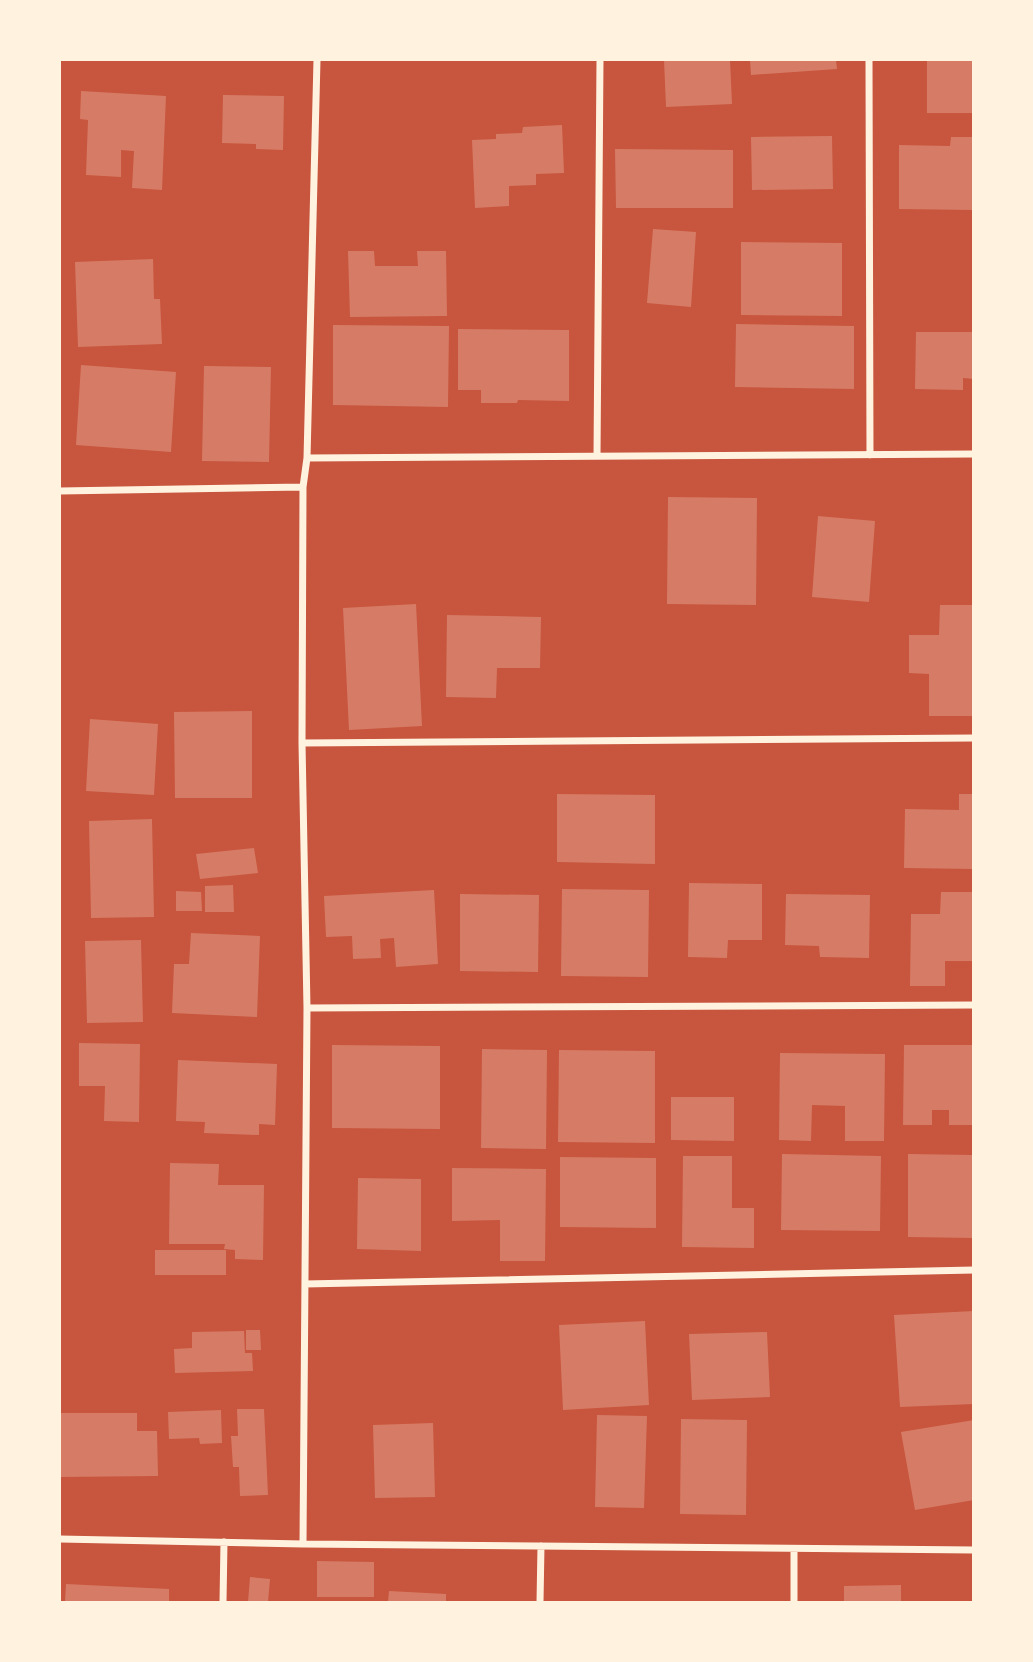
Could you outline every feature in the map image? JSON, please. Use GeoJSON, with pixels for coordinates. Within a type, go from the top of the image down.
{"type":"FeatureCollection","features":[{"type":"Feature","properties":{"kind":"street"},"geometry":{"type":"LineString","coordinates":[[303,1544],[307,1009],[302,743],[303,487],[307,458],[317,60]]}},
{"type":"Feature","properties":{"kind":"street"},"geometry":{"type":"LineString","coordinates":[[597,456],[600,60]]}},
{"type":"Feature","properties":{"kind":"street"},"geometry":{"type":"LineString","coordinates":[[869,60],[870,455]]}},
{"type":"Feature","properties":{"kind":"street"},"geometry":{"type":"LineString","coordinates":[[307,458],[974,454]]}},
{"type":"Feature","properties":{"kind":"street"},"geometry":{"type":"LineString","coordinates":[[60,491],[303,487]]}},
{"type":"Feature","properties":{"kind":"street"},"geometry":{"type":"LineString","coordinates":[[302,743],[974,738]]}},
{"type":"Feature","properties":{"kind":"street"},"geometry":{"type":"LineString","coordinates":[[307,1009],[974,1005]]}},
{"type":"Feature","properties":{"kind":"street"},"geometry":{"type":"LineString","coordinates":[[304,1283],[974,1270]]}},
{"type":"Feature","properties":{"kind":"street"},"geometry":{"type":"LineString","coordinates":[[60,1539],[974,1550]]}},
{"type":"Feature","properties":{"kind":"street"},"geometry":{"type":"LineString","coordinates":[[223,1602],[225,1542]]}},
{"type":"Feature","properties":{"kind":"street"},"geometry":{"type":"LineString","coordinates":[[540,1602],[541,1546]]}},
{"type":"Feature","properties":{"kind":"street"},"geometry":{"type":"LineString","coordinates":[[794,1549],[794,1602]]}},
{"type":"Feature","properties":{"kind":"building"},"geometry":{"type":"Polygon","coordinates":[[[664,60],[730,60],[732,104],[666,107],[664,60]]]}},
{"type":"Feature","properties":{"kind":"building"},"geometry":{"type":"Polygon","coordinates":[[[750,60],[836,60],[837,69],[751,75],[750,60]]]}},
{"type":"Feature","properties":{"kind":"building"},"geometry":{"type":"Polygon","coordinates":[[[927,60],[974,60],[974,113],[927,113],[927,60]]]}},
{"type":"Feature","properties":{"kind":"building"},"geometry":{"type":"Polygon","coordinates":[[[81,91],[166,96],[162,190],[132,188],[134,151],[121,150],[121,177],[86,175],[88,120],[80,119],[81,91]]]}},
{"type":"Feature","properties":{"kind":"building"},"geometry":{"type":"Polygon","coordinates":[[[223,95],[284,96],[283,150],[256,149],[256,144],[222,143],[223,95]]]}},
{"type":"Feature","properties":{"kind":"building"},"geometry":{"type":"Polygon","coordinates":[[[562,125],[564,173],[536,174],[536,185],[509,186],[509,206],[475,208],[472,140],[496,139],[496,134],[522,133],[523,127],[562,125]]]}},
{"type":"Feature","properties":{"kind":"building"},"geometry":{"type":"Polygon","coordinates":[[[832,136],[833,189],[752,190],[751,137],[832,136]]]}},
{"type":"Feature","properties":{"kind":"building"},"geometry":{"type":"Polygon","coordinates":[[[951,137],[974,137],[974,210],[899,209],[899,145],[950,146],[951,137]]]}},
{"type":"Feature","properties":{"kind":"building"},"geometry":{"type":"Polygon","coordinates":[[[615,149],[733,150],[733,208],[616,208],[615,149]]]}},
{"type":"Feature","properties":{"kind":"building"},"geometry":{"type":"Polygon","coordinates":[[[653,229],[696,232],[691,307],[647,303],[653,229]]]}},
{"type":"Feature","properties":{"kind":"building"},"geometry":{"type":"Polygon","coordinates":[[[741,242],[842,243],[842,316],[741,315],[741,242]]]}},
{"type":"Feature","properties":{"kind":"building"},"geometry":{"type":"Polygon","coordinates":[[[348,251],[374,251],[375,266],[418,266],[417,251],[446,251],[447,316],[350,317],[348,251]]]}},
{"type":"Feature","properties":{"kind":"building"},"geometry":{"type":"Polygon","coordinates":[[[153,259],[154,299],[160,299],[162,344],[78,347],[75,262],[153,259]]]}},
{"type":"Feature","properties":{"kind":"building"},"geometry":{"type":"Polygon","coordinates":[[[736,324],[854,326],[854,389],[735,387],[736,324]]]}},
{"type":"Feature","properties":{"kind":"building"},"geometry":{"type":"Polygon","coordinates":[[[333,325],[449,326],[448,407],[333,405],[333,325]]]}},
{"type":"Feature","properties":{"kind":"building"},"geometry":{"type":"Polygon","coordinates":[[[458,329],[569,330],[569,401],[518,400],[517,403],[481,403],[481,390],[458,390],[458,329]]]}},
{"type":"Feature","properties":{"kind":"building"},"geometry":{"type":"Polygon","coordinates":[[[916,332],[974,332],[974,379],[963,378],[963,390],[915,389],[916,332]]]}},
{"type":"Feature","properties":{"kind":"building"},"geometry":{"type":"Polygon","coordinates":[[[81,365],[176,372],[171,452],[76,445],[81,365]]]}},
{"type":"Feature","properties":{"kind":"building"},"geometry":{"type":"Polygon","coordinates":[[[204,366],[271,367],[269,462],[202,461],[204,366]]]}},
{"type":"Feature","properties":{"kind":"building"},"geometry":{"type":"Polygon","coordinates":[[[668,497],[757,498],[756,605],[667,604],[668,497]]]}},
{"type":"Feature","properties":{"kind":"building"},"geometry":{"type":"Polygon","coordinates":[[[818,516],[875,521],[869,602],[812,597],[818,516]]]}},
{"type":"Feature","properties":{"kind":"building"},"geometry":{"type":"Polygon","coordinates":[[[416,604],[422,726],[349,730],[343,608],[416,604]]]}},
{"type":"Feature","properties":{"kind":"building"},"geometry":{"type":"Polygon","coordinates":[[[940,605],[974,605],[974,716],[929,716],[929,674],[909,673],[909,635],[939,635],[940,605]]]}},
{"type":"Feature","properties":{"kind":"building"},"geometry":{"type":"Polygon","coordinates":[[[447,615],[541,617],[540,668],[497,668],[496,698],[446,697],[447,615]]]}},
{"type":"Feature","properties":{"kind":"building"},"geometry":{"type":"Polygon","coordinates":[[[252,711],[252,798],[175,798],[174,712],[252,711]]]}},
{"type":"Feature","properties":{"kind":"building"},"geometry":{"type":"Polygon","coordinates":[[[90,719],[158,724],[154,795],[86,791],[90,719]]]}},
{"type":"Feature","properties":{"kind":"building"},"geometry":{"type":"Polygon","coordinates":[[[557,794],[655,795],[655,864],[557,862],[557,794]]]}},
{"type":"Feature","properties":{"kind":"building"},"geometry":{"type":"Polygon","coordinates":[[[959,794],[974,794],[974,869],[904,868],[905,809],[959,810],[959,794]]]}},
{"type":"Feature","properties":{"kind":"building"},"geometry":{"type":"Polygon","coordinates":[[[152,819],[154,917],[91,918],[89,821],[152,819]]]}},
{"type":"Feature","properties":{"kind":"building"},"geometry":{"type":"Polygon","coordinates":[[[254,848],[258,873],[200,879],[196,854],[254,848]]]}},
{"type":"Feature","properties":{"kind":"building"},"geometry":{"type":"Polygon","coordinates":[[[689,883],[762,884],[762,940],[728,940],[727,958],[688,957],[689,883]]]}},
{"type":"Feature","properties":{"kind":"building"},"geometry":{"type":"Polygon","coordinates":[[[233,885],[234,912],[205,912],[205,886],[233,885]]]}},
{"type":"Feature","properties":{"kind":"building"},"geometry":{"type":"Polygon","coordinates":[[[562,889],[649,890],[648,977],[561,976],[562,889]]]}},
{"type":"Feature","properties":{"kind":"building"},"geometry":{"type":"Polygon","coordinates":[[[434,890],[438,964],[396,967],[394,938],[380,939],[381,958],[353,959],[352,936],[326,937],[324,896],[434,890]]]}},
{"type":"Feature","properties":{"kind":"building"},"geometry":{"type":"Polygon","coordinates":[[[176,891],[201,892],[202,911],[176,911],[176,891]]]}},
{"type":"Feature","properties":{"kind":"building"},"geometry":{"type":"Polygon","coordinates":[[[941,892],[974,892],[974,961],[945,961],[945,986],[910,986],[911,914],[940,914],[941,892]]]}},
{"type":"Feature","properties":{"kind":"building"},"geometry":{"type":"Polygon","coordinates":[[[460,894],[539,895],[538,972],[460,971],[460,894]]]}},
{"type":"Feature","properties":{"kind":"building"},"geometry":{"type":"Polygon","coordinates":[[[786,894],[870,895],[869,958],[820,957],[819,946],[785,945],[786,894]]]}},
{"type":"Feature","properties":{"kind":"building"},"geometry":{"type":"Polygon","coordinates":[[[191,933],[260,936],[257,1017],[172,1013],[174,964],[189,964],[191,933]]]}},
{"type":"Feature","properties":{"kind":"building"},"geometry":{"type":"Polygon","coordinates":[[[141,940],[143,1022],[87,1023],[85,941],[141,940]]]}},
{"type":"Feature","properties":{"kind":"building"},"geometry":{"type":"Polygon","coordinates":[[[79,1043],[140,1044],[139,1122],[104,1121],[105,1086],[79,1086],[79,1043]]]}},
{"type":"Feature","properties":{"kind":"building"},"geometry":{"type":"Polygon","coordinates":[[[332,1045],[440,1046],[440,1129],[332,1128],[332,1045]]]}},
{"type":"Feature","properties":{"kind":"building"},"geometry":{"type":"Polygon","coordinates":[[[904,1045],[974,1045],[974,1125],[949,1125],[949,1110],[932,1110],[932,1125],[903,1125],[904,1045]]]}},
{"type":"Feature","properties":{"kind":"building"},"geometry":{"type":"Polygon","coordinates":[[[482,1049],[547,1050],[546,1149],[481,1148],[482,1049]]]}},
{"type":"Feature","properties":{"kind":"building"},"geometry":{"type":"Polygon","coordinates":[[[559,1050],[655,1051],[655,1143],[558,1142],[559,1050]]]}},
{"type":"Feature","properties":{"kind":"building"},"geometry":{"type":"Polygon","coordinates":[[[780,1053],[885,1054],[884,1141],[845,1141],[845,1106],[812,1105],[811,1141],[779,1140],[780,1053]]]}},
{"type":"Feature","properties":{"kind":"building"},"geometry":{"type":"Polygon","coordinates":[[[178,1060],[277,1064],[275,1125],[259,1124],[259,1135],[204,1133],[205,1122],[176,1121],[178,1060]]]}},
{"type":"Feature","properties":{"kind":"building"},"geometry":{"type":"Polygon","coordinates":[[[671,1097],[734,1097],[734,1141],[671,1140],[671,1097]]]}},
{"type":"Feature","properties":{"kind":"building"},"geometry":{"type":"Polygon","coordinates":[[[782,1154],[881,1156],[880,1231],[781,1230],[782,1154]]]}},
{"type":"Feature","properties":{"kind":"building"},"geometry":{"type":"Polygon","coordinates":[[[908,1154],[974,1155],[974,1238],[908,1237],[908,1154]]]}},
{"type":"Feature","properties":{"kind":"building"},"geometry":{"type":"Polygon","coordinates":[[[683,1156],[732,1156],[732,1208],[754,1208],[754,1248],[682,1247],[683,1156]]]}},
{"type":"Feature","properties":{"kind":"building"},"geometry":{"type":"Polygon","coordinates":[[[560,1157],[656,1158],[656,1228],[560,1227],[560,1157]]]}},
{"type":"Feature","properties":{"kind":"building"},"geometry":{"type":"Polygon","coordinates":[[[170,1163],[219,1164],[218,1185],[264,1185],[263,1260],[235,1259],[235,1250],[224,1249],[225,1244],[169,1244],[170,1163]]]}},
{"type":"Feature","properties":{"kind":"building"},"geometry":{"type":"Polygon","coordinates":[[[452,1168],[546,1169],[545,1261],[500,1261],[500,1220],[452,1221],[452,1168]]]}},
{"type":"Feature","properties":{"kind":"building"},"geometry":{"type":"Polygon","coordinates":[[[358,1178],[421,1179],[421,1251],[357,1249],[358,1178]]]}},
{"type":"Feature","properties":{"kind":"building"},"geometry":{"type":"Polygon","coordinates":[[[155,1250],[226,1250],[226,1275],[155,1275],[155,1250]]]}},
{"type":"Feature","properties":{"kind":"building"},"geometry":{"type":"Polygon","coordinates":[[[974,1311],[974,1404],[900,1407],[894,1315],[974,1311]]]}},
{"type":"Feature","properties":{"kind":"building"},"geometry":{"type":"Polygon","coordinates":[[[645,1321],[649,1405],[563,1410],[559,1325],[645,1321]]]}},
{"type":"Feature","properties":{"kind":"building"},"geometry":{"type":"Polygon","coordinates":[[[246,1330],[260,1330],[261,1350],[246,1350],[246,1330]]]}},
{"type":"Feature","properties":{"kind":"building"},"geometry":{"type":"Polygon","coordinates":[[[244,1331],[245,1353],[252,1353],[253,1371],[175,1373],[174,1349],[192,1348],[192,1332],[244,1331]]]}},
{"type":"Feature","properties":{"kind":"building"},"geometry":{"type":"Polygon","coordinates":[[[767,1332],[770,1397],[692,1400],[689,1334],[767,1332]]]}},
{"type":"Feature","properties":{"kind":"building"},"geometry":{"type":"Polygon","coordinates":[[[237,1409],[264,1409],[268,1495],[240,1496],[239,1467],[233,1467],[231,1436],[238,1436],[237,1409]]]}},
{"type":"Feature","properties":{"kind":"building"},"geometry":{"type":"Polygon","coordinates":[[[221,1410],[222,1443],[200,1444],[199,1438],[169,1439],[168,1412],[221,1410]]]}},
{"type":"Feature","properties":{"kind":"building"},"geometry":{"type":"Polygon","coordinates":[[[60,1413],[137,1413],[137,1431],[157,1431],[158,1476],[60,1477],[60,1413]]]}},
{"type":"Feature","properties":{"kind":"building"},"geometry":{"type":"Polygon","coordinates":[[[597,1415],[647,1416],[644,1508],[595,1507],[597,1415]]]}},
{"type":"Feature","properties":{"kind":"building"},"geometry":{"type":"Polygon","coordinates":[[[681,1419],[747,1420],[746,1515],[680,1514],[681,1419]]]}},
{"type":"Feature","properties":{"kind":"building"},"geometry":{"type":"Polygon","coordinates":[[[974,1420],[974,1500],[915,1510],[901,1432],[974,1420]]]}},
{"type":"Feature","properties":{"kind":"building"},"geometry":{"type":"Polygon","coordinates":[[[433,1423],[435,1497],[375,1498],[373,1425],[433,1423]]]}},
{"type":"Feature","properties":{"kind":"building"},"geometry":{"type":"Polygon","coordinates":[[[317,1561],[374,1562],[374,1597],[317,1597],[317,1561]]]}},
{"type":"Feature","properties":{"kind":"building"},"geometry":{"type":"Polygon","coordinates":[[[250,1577],[270,1579],[268,1602],[248,1602],[250,1577]]]}},
{"type":"Feature","properties":{"kind":"building"},"geometry":{"type":"Polygon","coordinates":[[[66,1584],[169,1589],[169,1602],[65,1602],[66,1584]]]}},
{"type":"Feature","properties":{"kind":"building"},"geometry":{"type":"Polygon","coordinates":[[[901,1585],[901,1602],[844,1602],[844,1586],[901,1585]]]}},
{"type":"Feature","properties":{"kind":"building"},"geometry":{"type":"Polygon","coordinates":[[[389,1591],[446,1594],[446,1602],[388,1602],[389,1591]]]}}]}
